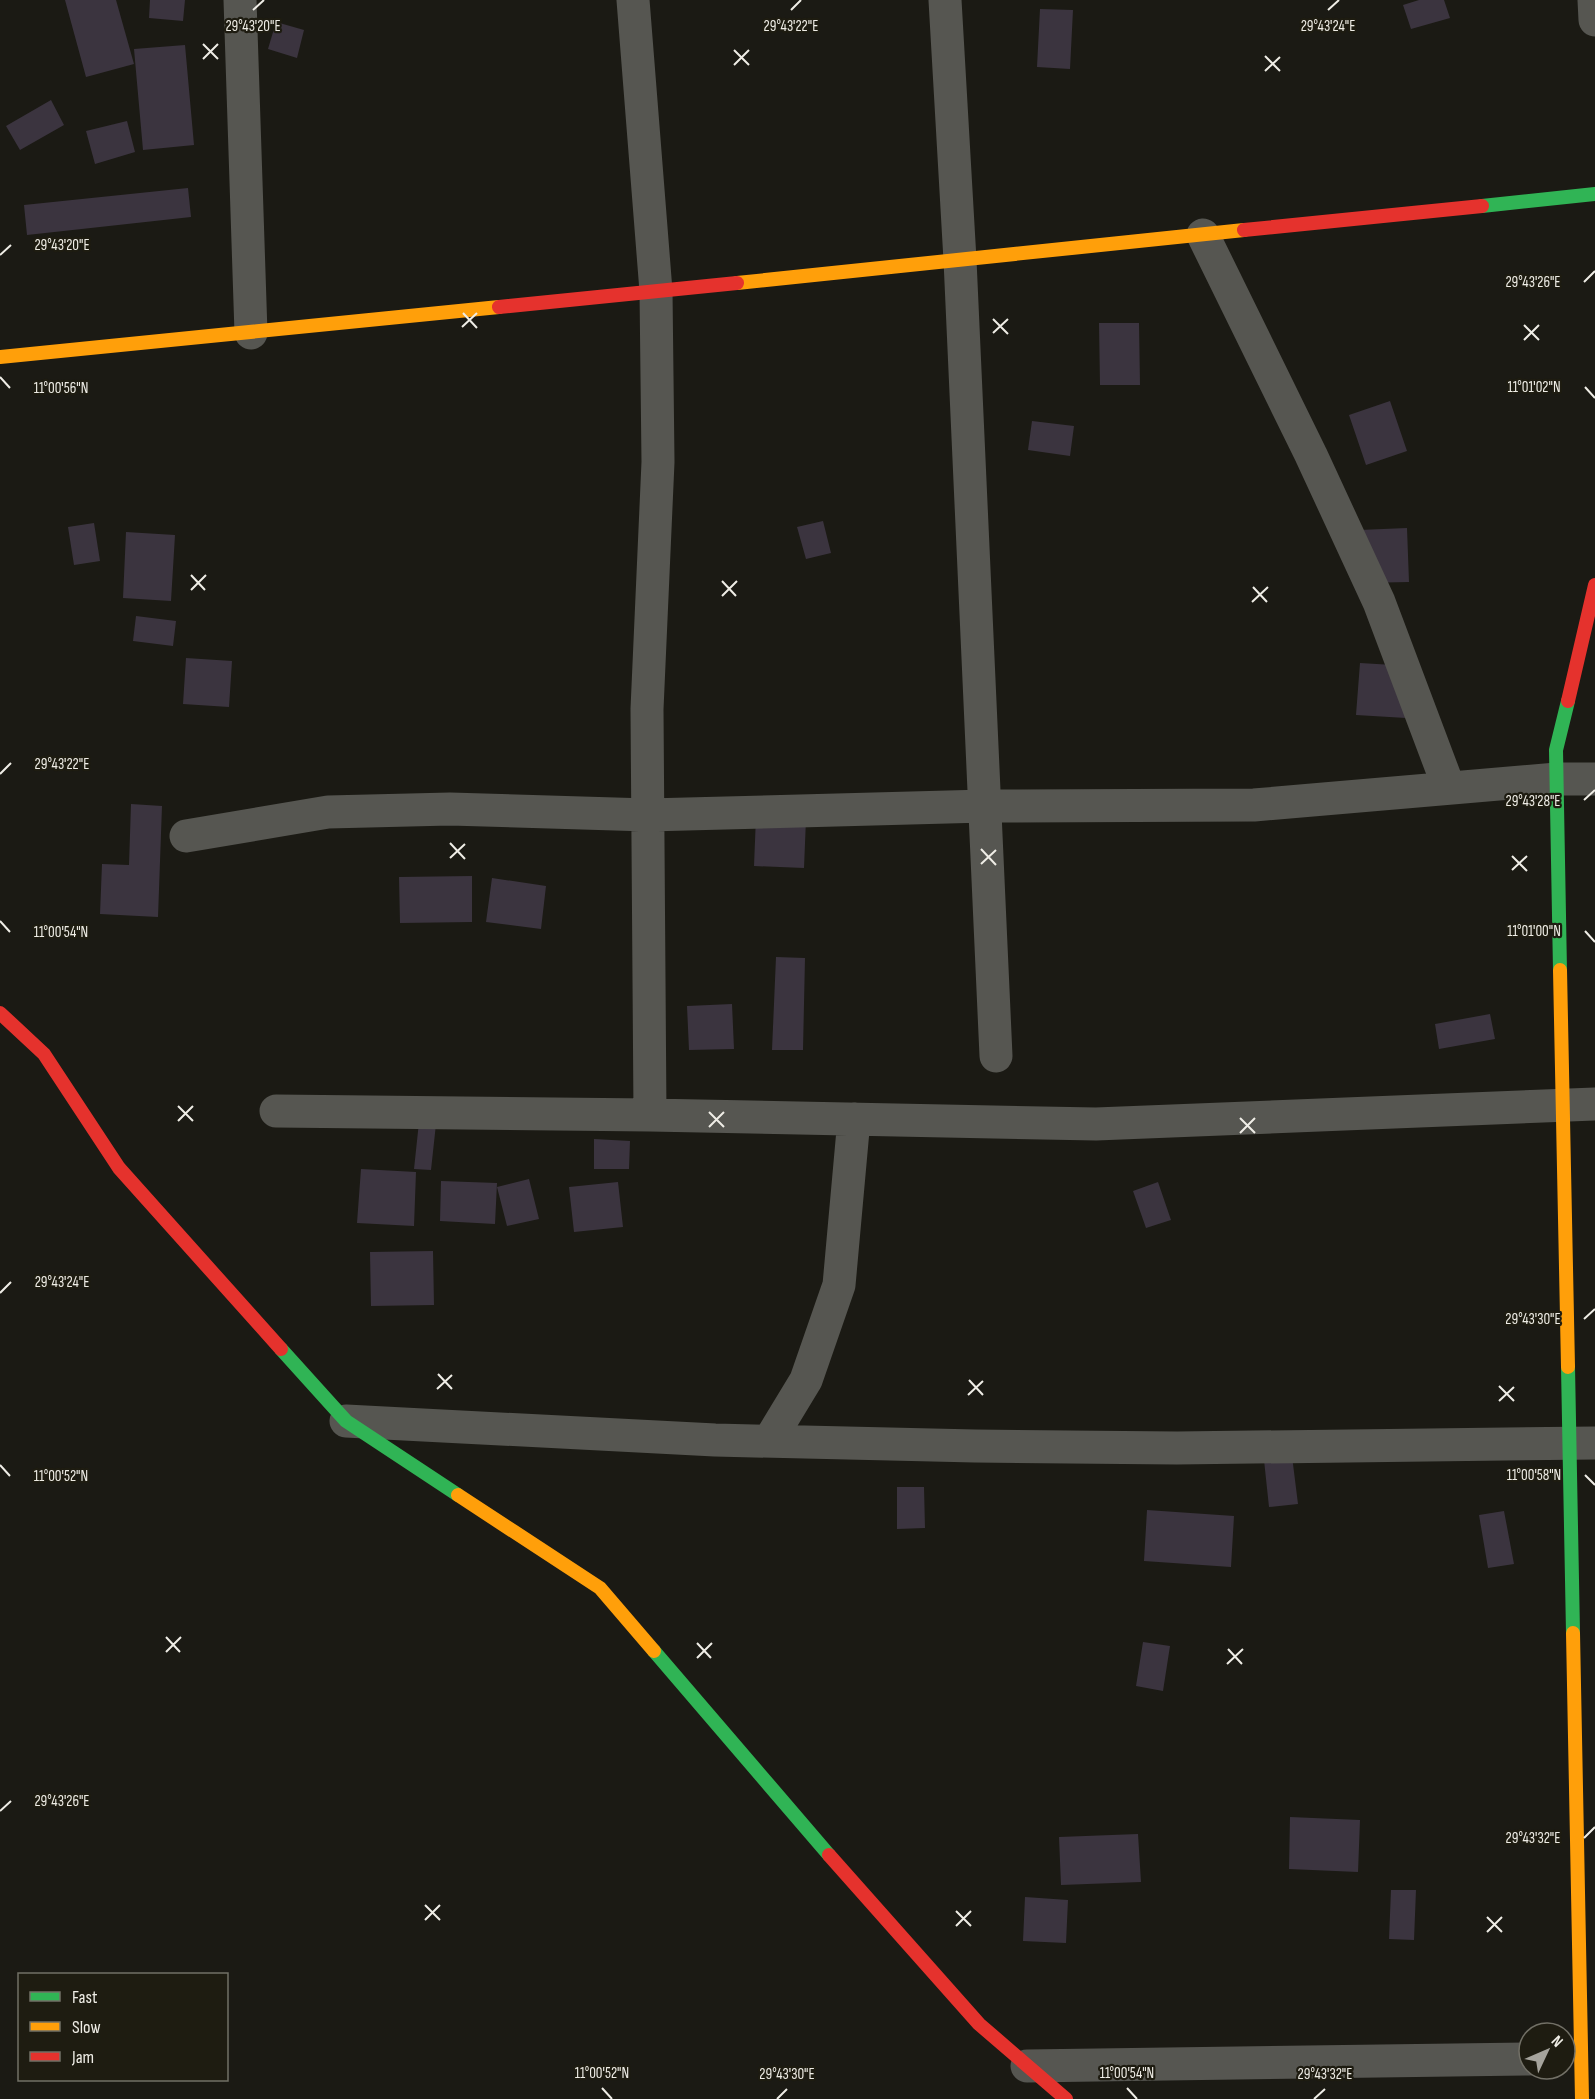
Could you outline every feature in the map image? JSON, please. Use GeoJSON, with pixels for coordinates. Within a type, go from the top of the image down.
{"type":"FeatureCollection","features":[{"type":"Feature","properties":{"kind":"street"},"geometry":{"type":"LineString","coordinates":[[240,0],[251,333]]}},
{"type":"Feature","properties":{"kind":"street"},"geometry":{"type":"LineString","coordinates":[[633,0],[657,291],[658,462],[647,709],[651,1115]]}},
{"type":"Feature","properties":{"kind":"street"},"geometry":{"type":"LineString","coordinates":[[945,0],[960,260],[996,1056]]}},
{"type":"Feature","properties":{"kind":"street"},"geometry":{"type":"LineString","coordinates":[[1594,0],[1595,20]]}},
{"type":"Feature","properties":{"kind":"street"},"geometry":{"type":"LineString","coordinates":[[0,357],[1595,194]]}},
{"type":"Feature","properties":{"kind":"street"},"geometry":{"type":"LineString","coordinates":[[1203,235],[1311,455],[1379,602],[1449,788]]}},
{"type":"Feature","properties":{"kind":"street"},"geometry":{"type":"LineString","coordinates":[[1582,2099],[1583,1443],[1579,1104],[1556,750],[1595,585]]}},
{"type":"Feature","properties":{"kind":"street"},"geometry":{"type":"LineString","coordinates":[[186,836],[328,812],[450,809],[648,814],[985,806],[1254,805],[1557,779],[1595,779]]}},
{"type":"Feature","properties":{"kind":"street"},"geometry":{"type":"LineString","coordinates":[[0,1013],[44,1054],[119,1168],[346,1421],[600,1588],[822,1849],[978,2025],[1066,2099]]}},
{"type":"Feature","properties":{"kind":"street"},"geometry":{"type":"LineString","coordinates":[[276,1111],[651,1115],[1096,1124],[1579,1104]]}},
{"type":"Feature","properties":{"kind":"street"},"geometry":{"type":"LineString","coordinates":[[769,1442],[806,1380],[839,1285],[854,1119]]}},
{"type":"Feature","properties":{"kind":"street"},"geometry":{"type":"LineString","coordinates":[[346,1421],[769,1442],[1177,1448],[1583,1443]]}},
{"type":"Feature","properties":{"kind":"street"},"geometry":{"type":"LineString","coordinates":[[1027,2066],[1517,2059]]}},
{"type":"Feature","properties":{"kind":"building"},"geometry":{"type":"Polygon","coordinates":[[[65,0],[116,0],[134,64],[86,77],[65,0]]]}},
{"type":"Feature","properties":{"kind":"building"},"geometry":{"type":"Polygon","coordinates":[[[150,0],[185,0],[183,21],[149,18],[150,0]]]}},
{"type":"Feature","properties":{"kind":"building"},"geometry":{"type":"Polygon","coordinates":[[[1419,0],[1444,0],[1450,18],[1411,29],[1403,5],[1419,0]]]}},
{"type":"Feature","properties":{"kind":"building"},"geometry":{"type":"Polygon","coordinates":[[[1040,9],[1073,10],[1070,69],[1037,67],[1040,9]]]}},
{"type":"Feature","properties":{"kind":"building"},"geometry":{"type":"Polygon","coordinates":[[[276,22],[304,30],[297,58],[268,49],[276,22]]]}},
{"type":"Feature","properties":{"kind":"building"},"geometry":{"type":"Polygon","coordinates":[[[185,45],[194,145],[143,150],[134,49],[185,45]]]}},
{"type":"Feature","properties":{"kind":"building"},"geometry":{"type":"Polygon","coordinates":[[[51,100],[64,125],[20,150],[6,126],[51,100]]]}},
{"type":"Feature","properties":{"kind":"building"},"geometry":{"type":"Polygon","coordinates":[[[127,121],[135,152],[95,164],[86,131],[127,121]]]}},
{"type":"Feature","properties":{"kind":"building"},"geometry":{"type":"Polygon","coordinates":[[[188,188],[191,217],[27,235],[24,205],[188,188]]]}},
{"type":"Feature","properties":{"kind":"building"},"geometry":{"type":"Polygon","coordinates":[[[1099,323],[1139,323],[1140,385],[1100,385],[1099,323]]]}},
{"type":"Feature","properties":{"kind":"building"},"geometry":{"type":"Polygon","coordinates":[[[1390,401],[1407,451],[1366,465],[1349,415],[1390,401]]]}},
{"type":"Feature","properties":{"kind":"building"},"geometry":{"type":"Polygon","coordinates":[[[1032,421],[1074,426],[1070,456],[1028,450],[1032,421]]]}},
{"type":"Feature","properties":{"kind":"building"},"geometry":{"type":"Polygon","coordinates":[[[823,521],[831,553],[806,559],[797,527],[823,521]]]}},
{"type":"Feature","properties":{"kind":"building"},"geometry":{"type":"Polygon","coordinates":[[[94,523],[100,561],[74,565],[68,527],[94,523]]]}},
{"type":"Feature","properties":{"kind":"building"},"geometry":{"type":"Polygon","coordinates":[[[1407,528],[1409,582],[1361,583],[1359,530],[1407,528]]]}},
{"type":"Feature","properties":{"kind":"building"},"geometry":{"type":"Polygon","coordinates":[[[126,532],[175,535],[171,601],[123,598],[126,532]]]}},
{"type":"Feature","properties":{"kind":"building"},"geometry":{"type":"Polygon","coordinates":[[[136,616],[176,621],[173,646],[133,641],[136,616]]]}},
{"type":"Feature","properties":{"kind":"building"},"geometry":{"type":"Polygon","coordinates":[[[186,658],[232,661],[229,707],[183,704],[186,658]]]}},
{"type":"Feature","properties":{"kind":"building"},"geometry":{"type":"Polygon","coordinates":[[[1360,663],[1410,666],[1406,718],[1356,715],[1360,663]]]}},
{"type":"Feature","properties":{"kind":"building"},"geometry":{"type":"Polygon","coordinates":[[[131,804],[162,806],[158,917],[100,914],[102,864],[129,865],[131,804]]]}},
{"type":"Feature","properties":{"kind":"building"},"geometry":{"type":"Polygon","coordinates":[[[756,816],[806,819],[804,868],[754,866],[756,816]]]}},
{"type":"Feature","properties":{"kind":"building"},"geometry":{"type":"Polygon","coordinates":[[[472,876],[472,922],[400,923],[399,877],[472,876]]]}},
{"type":"Feature","properties":{"kind":"building"},"geometry":{"type":"Polygon","coordinates":[[[492,878],[546,886],[541,929],[486,922],[492,878]]]}},
{"type":"Feature","properties":{"kind":"building"},"geometry":{"type":"Polygon","coordinates":[[[776,957],[805,958],[803,1050],[772,1050],[776,957]]]}},
{"type":"Feature","properties":{"kind":"building"},"geometry":{"type":"Polygon","coordinates":[[[732,1004],[734,1049],[689,1050],[687,1006],[732,1004]]]}},
{"type":"Feature","properties":{"kind":"building"},"geometry":{"type":"Polygon","coordinates":[[[1490,1014],[1495,1039],[1439,1049],[1435,1024],[1490,1014]]]}},
{"type":"Feature","properties":{"kind":"building"},"geometry":{"type":"Polygon","coordinates":[[[419,1122],[436,1124],[431,1170],[414,1169],[419,1122]]]}},
{"type":"Feature","properties":{"kind":"building"},"geometry":{"type":"Polygon","coordinates":[[[594,1139],[630,1141],[629,1169],[594,1169],[594,1139]]]}},
{"type":"Feature","properties":{"kind":"building"},"geometry":{"type":"Polygon","coordinates":[[[361,1169],[416,1172],[414,1226],[357,1223],[361,1169]]]}},
{"type":"Feature","properties":{"kind":"building"},"geometry":{"type":"Polygon","coordinates":[[[529,1179],[539,1219],[507,1226],[497,1187],[529,1179]]]}},
{"type":"Feature","properties":{"kind":"building"},"geometry":{"type":"Polygon","coordinates":[[[441,1181],[497,1183],[495,1224],[440,1221],[441,1181]]]}},
{"type":"Feature","properties":{"kind":"building"},"geometry":{"type":"Polygon","coordinates":[[[618,1182],[623,1227],[574,1232],[569,1187],[618,1182]]]}},
{"type":"Feature","properties":{"kind":"building"},"geometry":{"type":"Polygon","coordinates":[[[1158,1182],[1171,1220],[1146,1228],[1133,1191],[1158,1182]]]}},
{"type":"Feature","properties":{"kind":"building"},"geometry":{"type":"Polygon","coordinates":[[[433,1251],[434,1305],[371,1306],[370,1252],[433,1251]]]}},
{"type":"Feature","properties":{"kind":"building"},"geometry":{"type":"Polygon","coordinates":[[[1292,1456],[1298,1504],[1269,1507],[1264,1460],[1292,1456]]]}},
{"type":"Feature","properties":{"kind":"building"},"geometry":{"type":"Polygon","coordinates":[[[897,1487],[924,1487],[925,1528],[897,1529],[897,1487]]]}},
{"type":"Feature","properties":{"kind":"building"},"geometry":{"type":"Polygon","coordinates":[[[1147,1510],[1234,1516],[1231,1567],[1144,1561],[1147,1510]]]}},
{"type":"Feature","properties":{"kind":"building"},"geometry":{"type":"Polygon","coordinates":[[[1504,1511],[1514,1564],[1488,1568],[1479,1515],[1504,1511]]]}},
{"type":"Feature","properties":{"kind":"building"},"geometry":{"type":"Polygon","coordinates":[[[1143,1642],[1170,1646],[1163,1691],[1136,1686],[1143,1642]]]}},
{"type":"Feature","properties":{"kind":"building"},"geometry":{"type":"Polygon","coordinates":[[[1290,1817],[1360,1820],[1358,1872],[1289,1869],[1290,1817]]]}},
{"type":"Feature","properties":{"kind":"building"},"geometry":{"type":"Polygon","coordinates":[[[1138,1834],[1141,1882],[1061,1885],[1059,1837],[1138,1834]]]}},
{"type":"Feature","properties":{"kind":"building"},"geometry":{"type":"Polygon","coordinates":[[[1391,1890],[1416,1890],[1414,1940],[1389,1939],[1391,1890]]]}},
{"type":"Feature","properties":{"kind":"building"},"geometry":{"type":"Polygon","coordinates":[[[1025,1897],[1068,1900],[1066,1943],[1023,1941],[1025,1897]]]}},
{"type":"Feature","properties":{"kind":"traffic: fast"},"geometry":{"type":"LineString","coordinates":[[1482,206],[1595,194]]}},
{"type":"Feature","properties":{"kind":"traffic: fast"},"geometry":{"type":"LineString","coordinates":[[1560,970],[1556,750],[1568,701]]}},
{"type":"Feature","properties":{"kind":"traffic: fast"},"geometry":{"type":"LineString","coordinates":[[281,1349],[346,1421],[458,1495]]}},
{"type":"Feature","properties":{"kind":"traffic: fast"},"geometry":{"type":"LineString","coordinates":[[1568,1367],[1573,1633]]}},
{"type":"Feature","properties":{"kind":"traffic: fast"},"geometry":{"type":"LineString","coordinates":[[654,1651],[829,1855]]}},
{"type":"Feature","properties":{"kind":"traffic: slow"},"geometry":{"type":"LineString","coordinates":[[737,283],[1244,230]]}},
{"type":"Feature","properties":{"kind":"traffic: slow"},"geometry":{"type":"LineString","coordinates":[[0,357],[499,307]]}},
{"type":"Feature","properties":{"kind":"traffic: slow"},"geometry":{"type":"LineString","coordinates":[[1560,970],[1568,1367]]}},
{"type":"Feature","properties":{"kind":"traffic: slow"},"geometry":{"type":"LineString","coordinates":[[458,1495],[600,1588],[654,1651]]}},
{"type":"Feature","properties":{"kind":"traffic: slow"},"geometry":{"type":"LineString","coordinates":[[1573,1633],[1582,2099]]}},
{"type":"Feature","properties":{"kind":"traffic: jam"},"geometry":{"type":"LineString","coordinates":[[1244,230],[1482,206]]}},
{"type":"Feature","properties":{"kind":"traffic: jam"},"geometry":{"type":"LineString","coordinates":[[499,307],[737,283]]}},
{"type":"Feature","properties":{"kind":"traffic: jam"},"geometry":{"type":"LineString","coordinates":[[1568,701],[1595,585]]}},
{"type":"Feature","properties":{"kind":"traffic: jam"},"geometry":{"type":"LineString","coordinates":[[0,1013],[44,1054],[119,1168],[281,1349]]}},
{"type":"Feature","properties":{"kind":"traffic: jam"},"geometry":{"type":"LineString","coordinates":[[829,1855],[979,2024],[1066,2099]]}}]}
